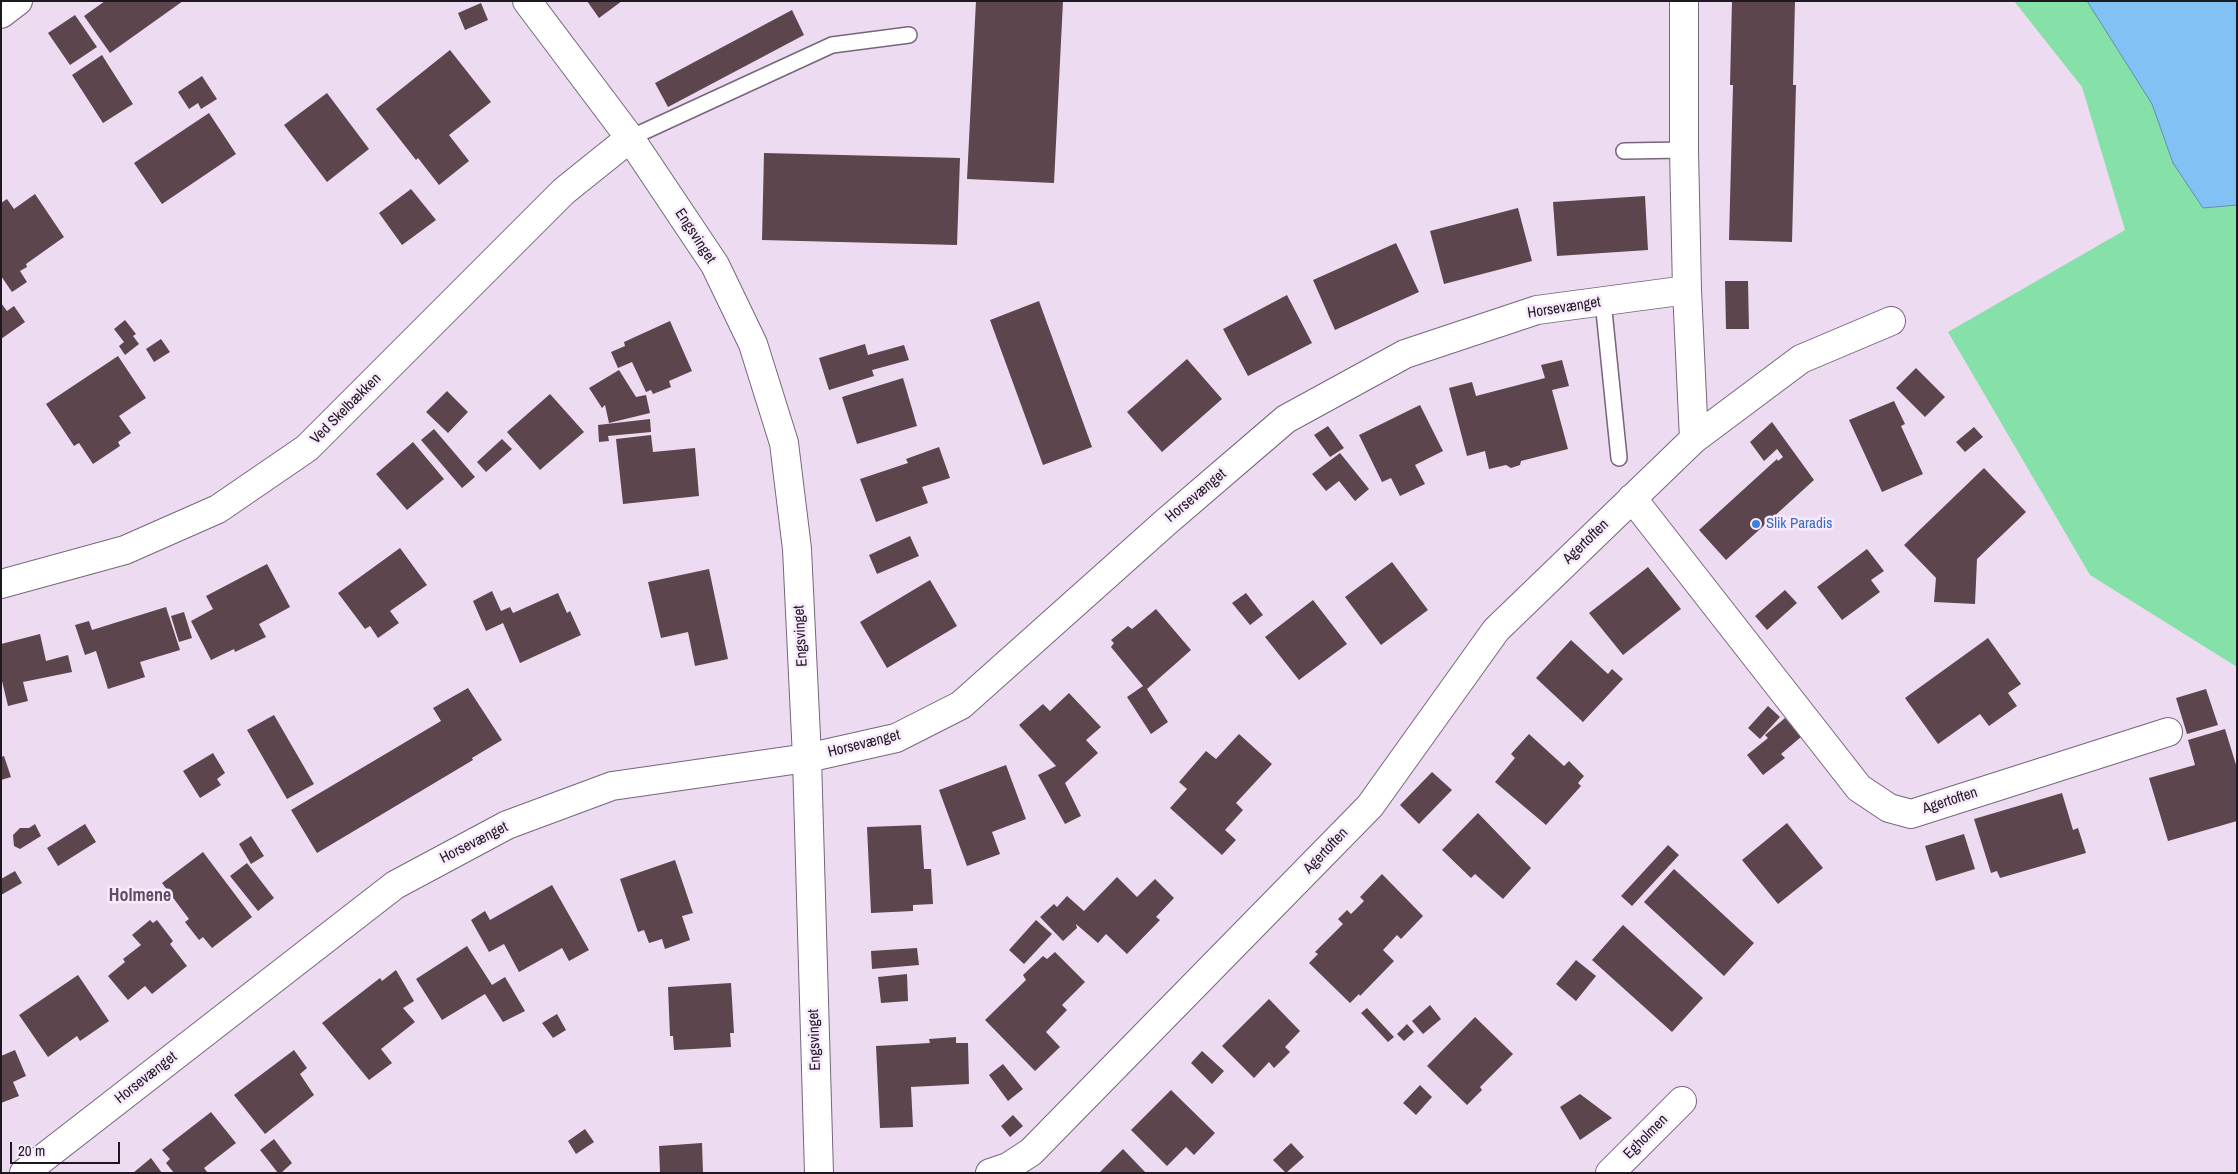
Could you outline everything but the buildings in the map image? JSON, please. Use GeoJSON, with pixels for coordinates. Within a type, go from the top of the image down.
{"type":"FeatureCollection","features":[{"type":"Feature","properties":{"kind":"street"},"geometry":{"type":"LineString","coordinates":[[1,14],[18,1]]}},
{"type":"Feature","properties":{"kind":"street","name":"Engsvinget"},"geometry":{"type":"LineString","coordinates":[[527,1],[630,138],[715,266],[753,344],[784,443],[797,549],[807,758],[819,1173]]}},
{"type":"Feature","properties":{"kind":"street"},"geometry":{"type":"LineString","coordinates":[[1684,1],[1684,150],[1687,290],[1694,439]]}},
{"type":"Feature","properties":{"kind":"street","name":"Ved Skelbækken"},"geometry":{"type":"LineString","coordinates":[[1,584],[125,550],[218,509],[307,448],[564,191],[630,138]]}},
{"type":"Feature","properties":{"kind":"street","name":"Horsevænget"},"geometry":{"type":"LineString","coordinates":[[24,1173],[395,885],[507,825],[612,786],[807,758],[896,738],[961,705],[1166,522],[1286,419],[1405,354],[1537,310],[1687,290]]}},
{"type":"Feature","properties":{"kind":"street","name":"Agertoften"},"geometry":{"type":"LineString","coordinates":[[990,1173],[1008,1167],[1031,1152],[1370,806],[1496,630],[1694,439],[1801,359],[1891,322]]}},
{"type":"Feature","properties":{"kind":"street","name":"Agertoften"},"geometry":{"type":"LineString","coordinates":[[1632,498],[1859,788],[1889,808],[1911,814],[2168,732]]}},
{"type":"Feature","properties":{"kind":"street","name":"Egholmen"},"geometry":{"type":"LineString","coordinates":[[1610,1173],[1682,1101]]}},
{"type":"Feature","properties":{"kind":"lane"},"geometry":{"type":"LineString","coordinates":[[630,138],[832,45],[909,35]]}},
{"type":"Feature","properties":{"kind":"lane"},"geometry":{"type":"LineString","coordinates":[[1624,152],[1684,150]]}},
{"type":"Feature","properties":{"kind":"lane"},"geometry":{"type":"LineString","coordinates":[[1603,301],[1619,458]]}},
{"type":"Feature","properties":{"kind":"green space"},"geometry":{"type":"Polygon","coordinates":[[[2014,1],[2237,1],[2237,667],[2090,575],[1948,332],[2125,230],[2082,87],[2014,1]]]}},
{"type":"Feature","properties":{"kind":"water"},"geometry":{"type":"Polygon","coordinates":[[[2087,1],[2237,1],[2237,205],[2203,208],[2173,163],[2152,104],[2087,1]]]}},
{"type":"Feature","properties":{"kind":"place","name":"Slik Paradis"},"geometry":{"type":"Point","coordinates":[1756,524]}},
{"type":"Feature","properties":{"kind":"district","name":"Holmene"},"geometry":{"type":"Point","coordinates":[140,896]}}]}
